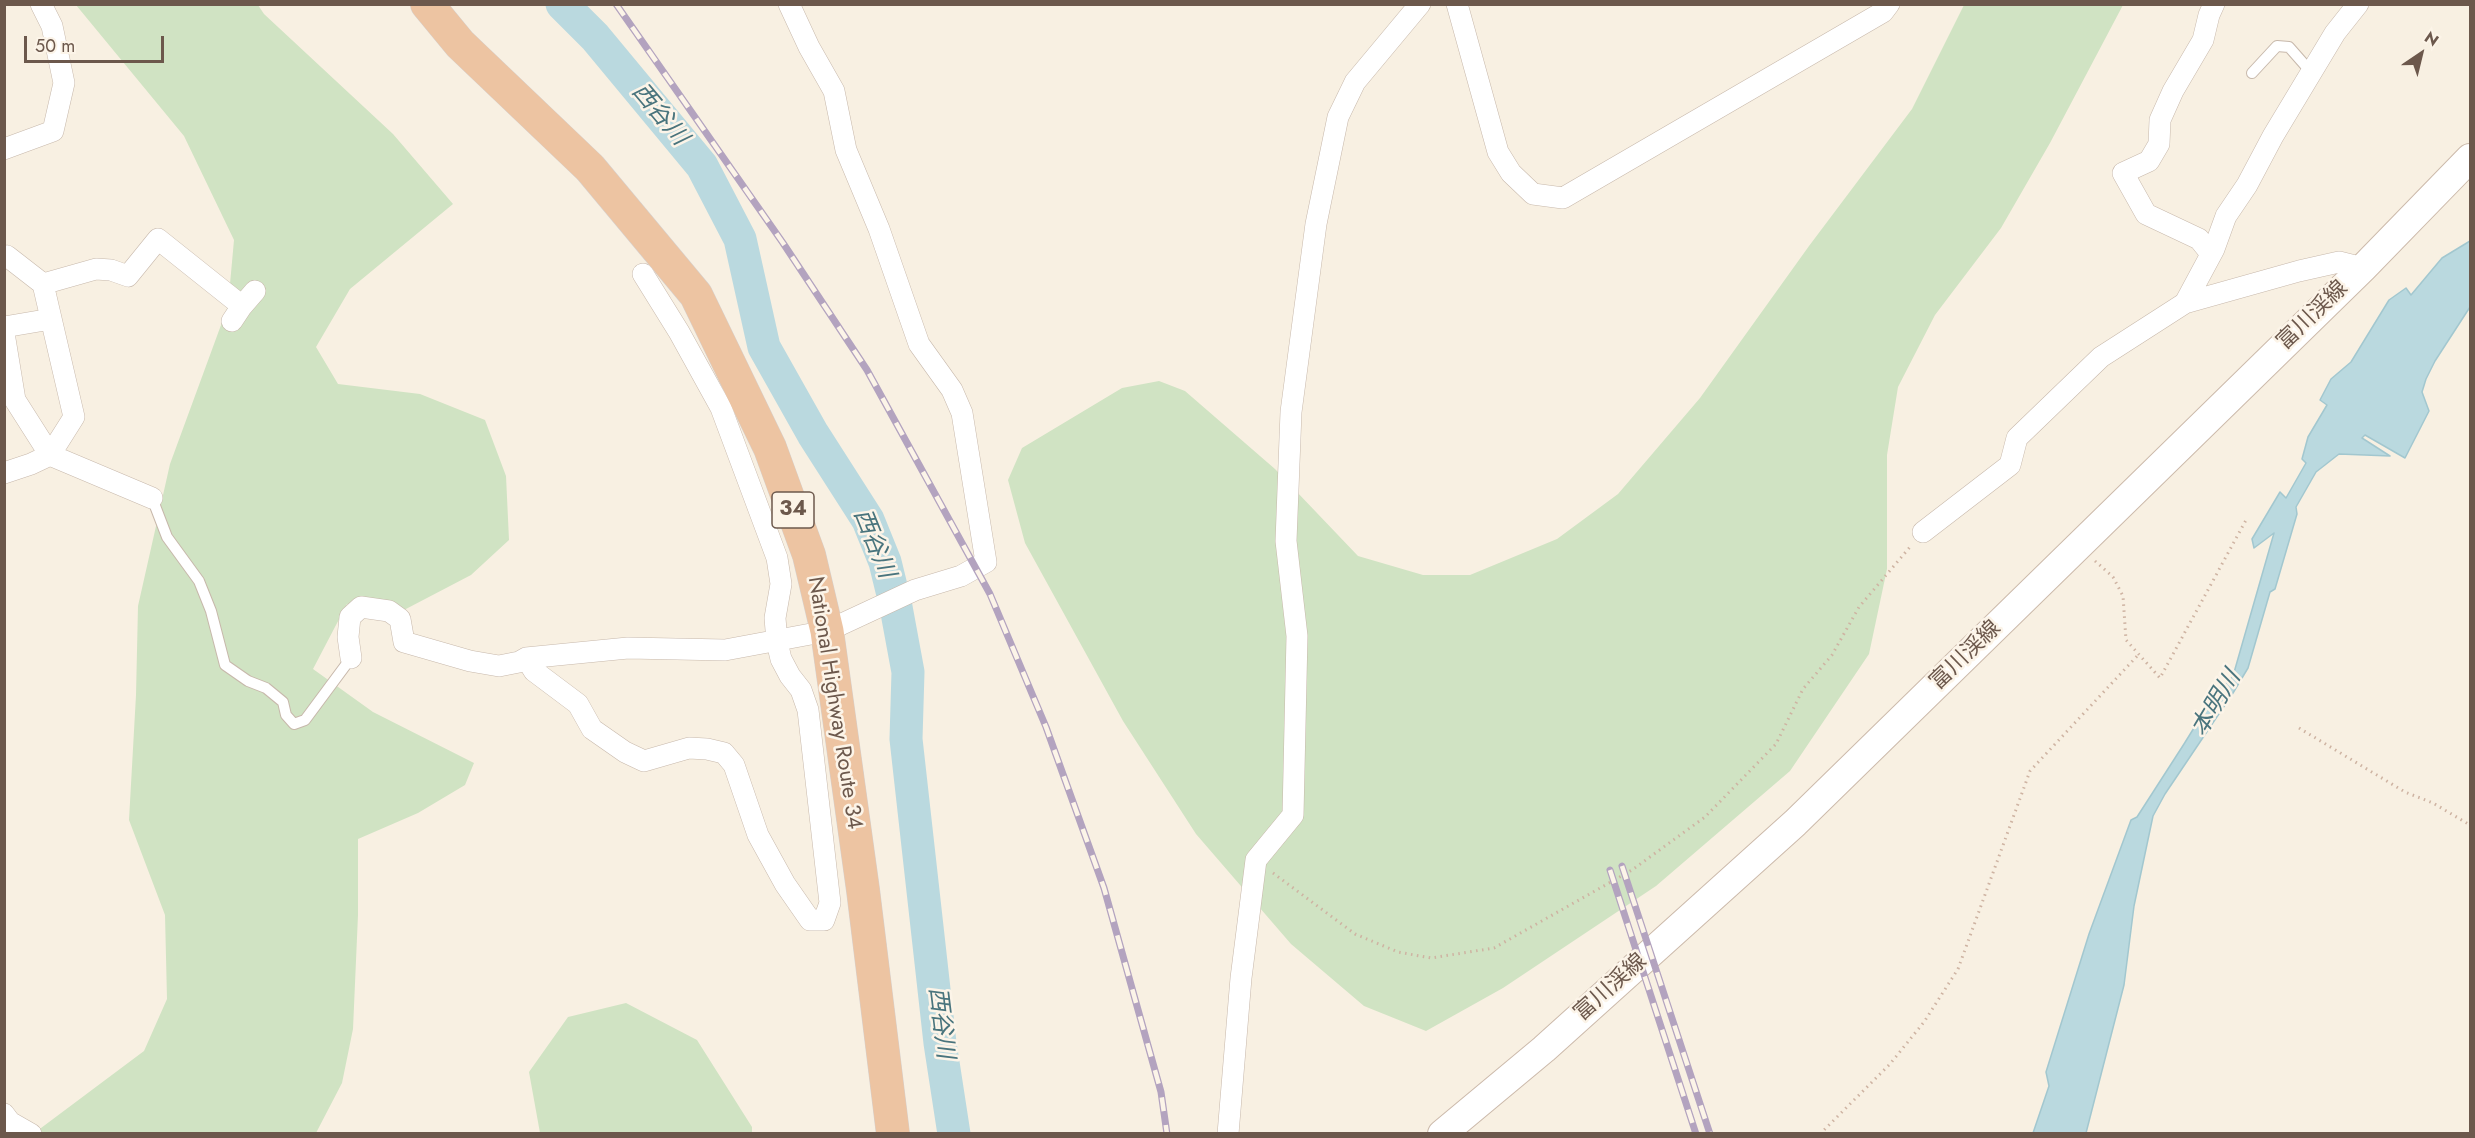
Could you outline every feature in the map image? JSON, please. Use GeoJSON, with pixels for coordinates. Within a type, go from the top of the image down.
{"type":"FeatureCollection","features":[{"type":"Feature","properties":{"kind":"highway","name":"National Highway Route 34"},"geometry":{"type":"LineString","coordinates":[[427,4],[460,44],[590,168],[696,295],[770,448],[809,555],[827,631],[863,890],[893,1134]]}},
{"type":"Feature","properties":{"kind":"main road","name":"富川渓線"},"geometry":{"type":"LineString","coordinates":[[1442,1134],[1544,1049],[1795,823],[2363,268],[2470,158]]}},
{"type":"Feature","properties":{"kind":"street"},"geometry":{"type":"LineString","coordinates":[[4,149],[53,131],[64,83],[52,26],[41,4]]}},
{"type":"Feature","properties":{"kind":"street"},"geometry":{"type":"LineString","coordinates":[[351,658],[348,637],[350,617],[361,607],[388,611],[400,619],[404,642],[470,661],[499,666],[519,662],[526,658],[628,648],[725,650],[827,631],[915,590],[945,582],[986,562],[962,413],[952,390],[919,344],[879,229],[846,150],[834,90],[809,47],[789,4]]}},
{"type":"Feature","properties":{"kind":"street"},"geometry":{"type":"LineString","coordinates":[[1228,1134],[1241,978],[1256,860],[1293,815],[1298,636],[1286,541],[1287,494],[1291,412],[1316,225],[1338,117],[1355,82],[1420,4]]}},
{"type":"Feature","properties":{"kind":"street"},"geometry":{"type":"LineString","coordinates":[[1457,4],[1498,152],[1511,173],[1533,194],[1563,198],[1883,12],[1889,4]]}},
{"type":"Feature","properties":{"kind":"street"},"geometry":{"type":"LineString","coordinates":[[2211,254],[2199,239],[2146,214],[2123,173],[2149,161],[2159,144],[2160,120],[2173,91],[2203,40],[2214,4]]}},
{"type":"Feature","properties":{"kind":"street"},"geometry":{"type":"LineString","coordinates":[[2185,303],[2211,254],[2226,216],[2247,186],[2272,136],[2335,33],[2358,4]]}},
{"type":"Feature","properties":{"kind":"street"},"geometry":{"type":"LineString","coordinates":[[43,284],[96,269],[111,270],[128,276],[158,239],[243,306]]}},
{"type":"Feature","properties":{"kind":"street"},"geometry":{"type":"LineString","coordinates":[[4,258],[7,256],[43,284],[74,417],[50,455],[4,473]]}},
{"type":"Feature","properties":{"kind":"street"},"geometry":{"type":"LineString","coordinates":[[1923,532],[2010,465],[2018,438],[2102,357],[2185,303],[2299,270],[2339,262],[2363,268]]}},
{"type":"Feature","properties":{"kind":"street"},"geometry":{"type":"LineString","coordinates":[[526,658],[534,671],[578,704],[592,729],[625,752],[644,761],[689,748],[724,753],[734,765],[758,835],[785,884],[810,920],[824,920],[830,903],[808,710],[801,690],[781,659],[777,642],[775,618],[781,584],[777,558],[721,408],[679,332],[643,274]]}},
{"type":"Feature","properties":{"kind":"street"},"geometry":{"type":"LineString","coordinates":[[4,327],[51,319]]}},
{"type":"Feature","properties":{"kind":"street"},"geometry":{"type":"LineString","coordinates":[[4,333],[15,400],[50,455],[152,498]]}},
{"type":"Feature","properties":{"kind":"street"},"geometry":{"type":"LineString","coordinates":[[4,1114],[9,1122],[32,1134]]}},
{"type":"Feature","properties":{"kind":"lane"},"geometry":{"type":"LineString","coordinates":[[2252,73],[2277,46],[2289,47],[2311,72]]}},
{"type":"Feature","properties":{"kind":"lane"},"geometry":{"type":"LineString","coordinates":[[152,498],[166,537],[199,581],[211,611],[225,665],[248,681],[266,688],[283,702],[286,716],[294,724],[305,720],[351,658]]}},
{"type":"Feature","properties":{"kind":"path"},"geometry":{"type":"LineString","coordinates":[[2078,546],[2113,577],[2123,596],[2126,640],[2160,678],[2246,520]]}},
{"type":"Feature","properties":{"kind":"path"},"geometry":{"type":"LineString","coordinates":[[1256,860],[1355,934],[1398,952],[1431,958],[1494,948],[1632,870],[1705,817],[1776,744],[1803,689],[1832,655],[1859,607],[1923,532]]}},
{"type":"Feature","properties":{"kind":"path"},"geometry":{"type":"LineString","coordinates":[[1820,1134],[1890,1064],[1924,1022],[1958,969],[2030,771],[2139,654]]}},
{"type":"Feature","properties":{"kind":"path"},"geometry":{"type":"LineString","coordinates":[[2299,728],[2405,792],[2433,803],[2470,825]]}},
{"type":"Feature","properties":{"kind":"green space"},"geometry":{"type":"Polygon","coordinates":[[[76,5],[258,5],[264,14],[393,134],[453,204],[350,289],[316,347],[338,384],[420,394],[485,420],[506,476],[509,540],[471,575],[404,610],[347,604],[313,669],[373,712],[474,763],[465,785],[418,813],[358,839],[358,915],[353,1029],[342,1083],[316,1133],[33,1134],[144,1051],[167,999],[165,915],[129,820],[138,606],[170,464],[228,306],[234,240],[184,136],[76,5]]]}},
{"type":"Feature","properties":{"kind":"green space"},"geometry":{"type":"Polygon","coordinates":[[[1964,5],[2123,5],[2050,143],[2001,228],[1935,315],[1898,387],[1887,455],[1887,569],[1869,654],[1790,771],[1656,886],[1503,988],[1426,1031],[1364,1006],[1291,944],[1196,834],[1123,721],[1025,543],[1008,480],[1022,448],[1122,388],[1159,381],[1185,391],[1275,469],[1358,556],[1423,575],[1470,575],[1557,539],[1618,494],[1700,398],[1809,246],[1912,109],[1964,5]]]}},
{"type":"Feature","properties":{"kind":"green space"},"geometry":{"type":"Polygon","coordinates":[[[626,1003],[697,1040],[752,1127],[752,1133],[540,1133],[529,1072],[568,1017],[626,1003]]]}},
{"type":"Feature","properties":{"kind":"water","name":"本明川"},"geometry":{"type":"Polygon","coordinates":[[[2470,241],[2470,307],[2426,379],[2422,392],[2429,411],[2405,458],[2365,435],[2362,438],[2390,456],[2339,454],[2316,472],[2296,507],[2297,514],[2275,589],[2270,592],[2248,668],[2153,816],[2134,906],[2124,985],[2086,1133],[2033,1133],[2049,1086],[2046,1072],[2089,934],[2131,820],[2137,817],[2184,744],[2215,694],[2214,690],[2223,687],[2233,676],[2274,533],[2254,548],[2252,539],[2280,492],[2286,498],[2306,463],[2302,459],[2308,437],[2327,405],[2320,400],[2331,379],[2351,362],[2389,300],[2406,288],[2411,295],[2442,258],[2470,241]]]}},
{"type":"Feature","properties":{"kind":"waterway","name":"西谷川"},"geometry":{"type":"LineString","coordinates":[[562,4],[595,37],[702,166],[740,239],[764,347],[813,434],[868,520],[885,562],[908,672],[906,739],[940,1043],[954,1134]]}},
{"type":"Feature","properties":{"kind":"railway"},"geometry":{"type":"LineString","coordinates":[[616,4],[783,243],[867,370],[990,594],[1046,727],[1104,888],[1161,1092],[1167,1134]]}},
{"type":"Feature","properties":{"kind":"railway"},"geometry":{"type":"LineString","coordinates":[[1622,866],[1710,1134]]}},
{"type":"Feature","properties":{"kind":"railway"},"geometry":{"type":"LineString","coordinates":[[1610,870],[1696,1134]]}}]}
